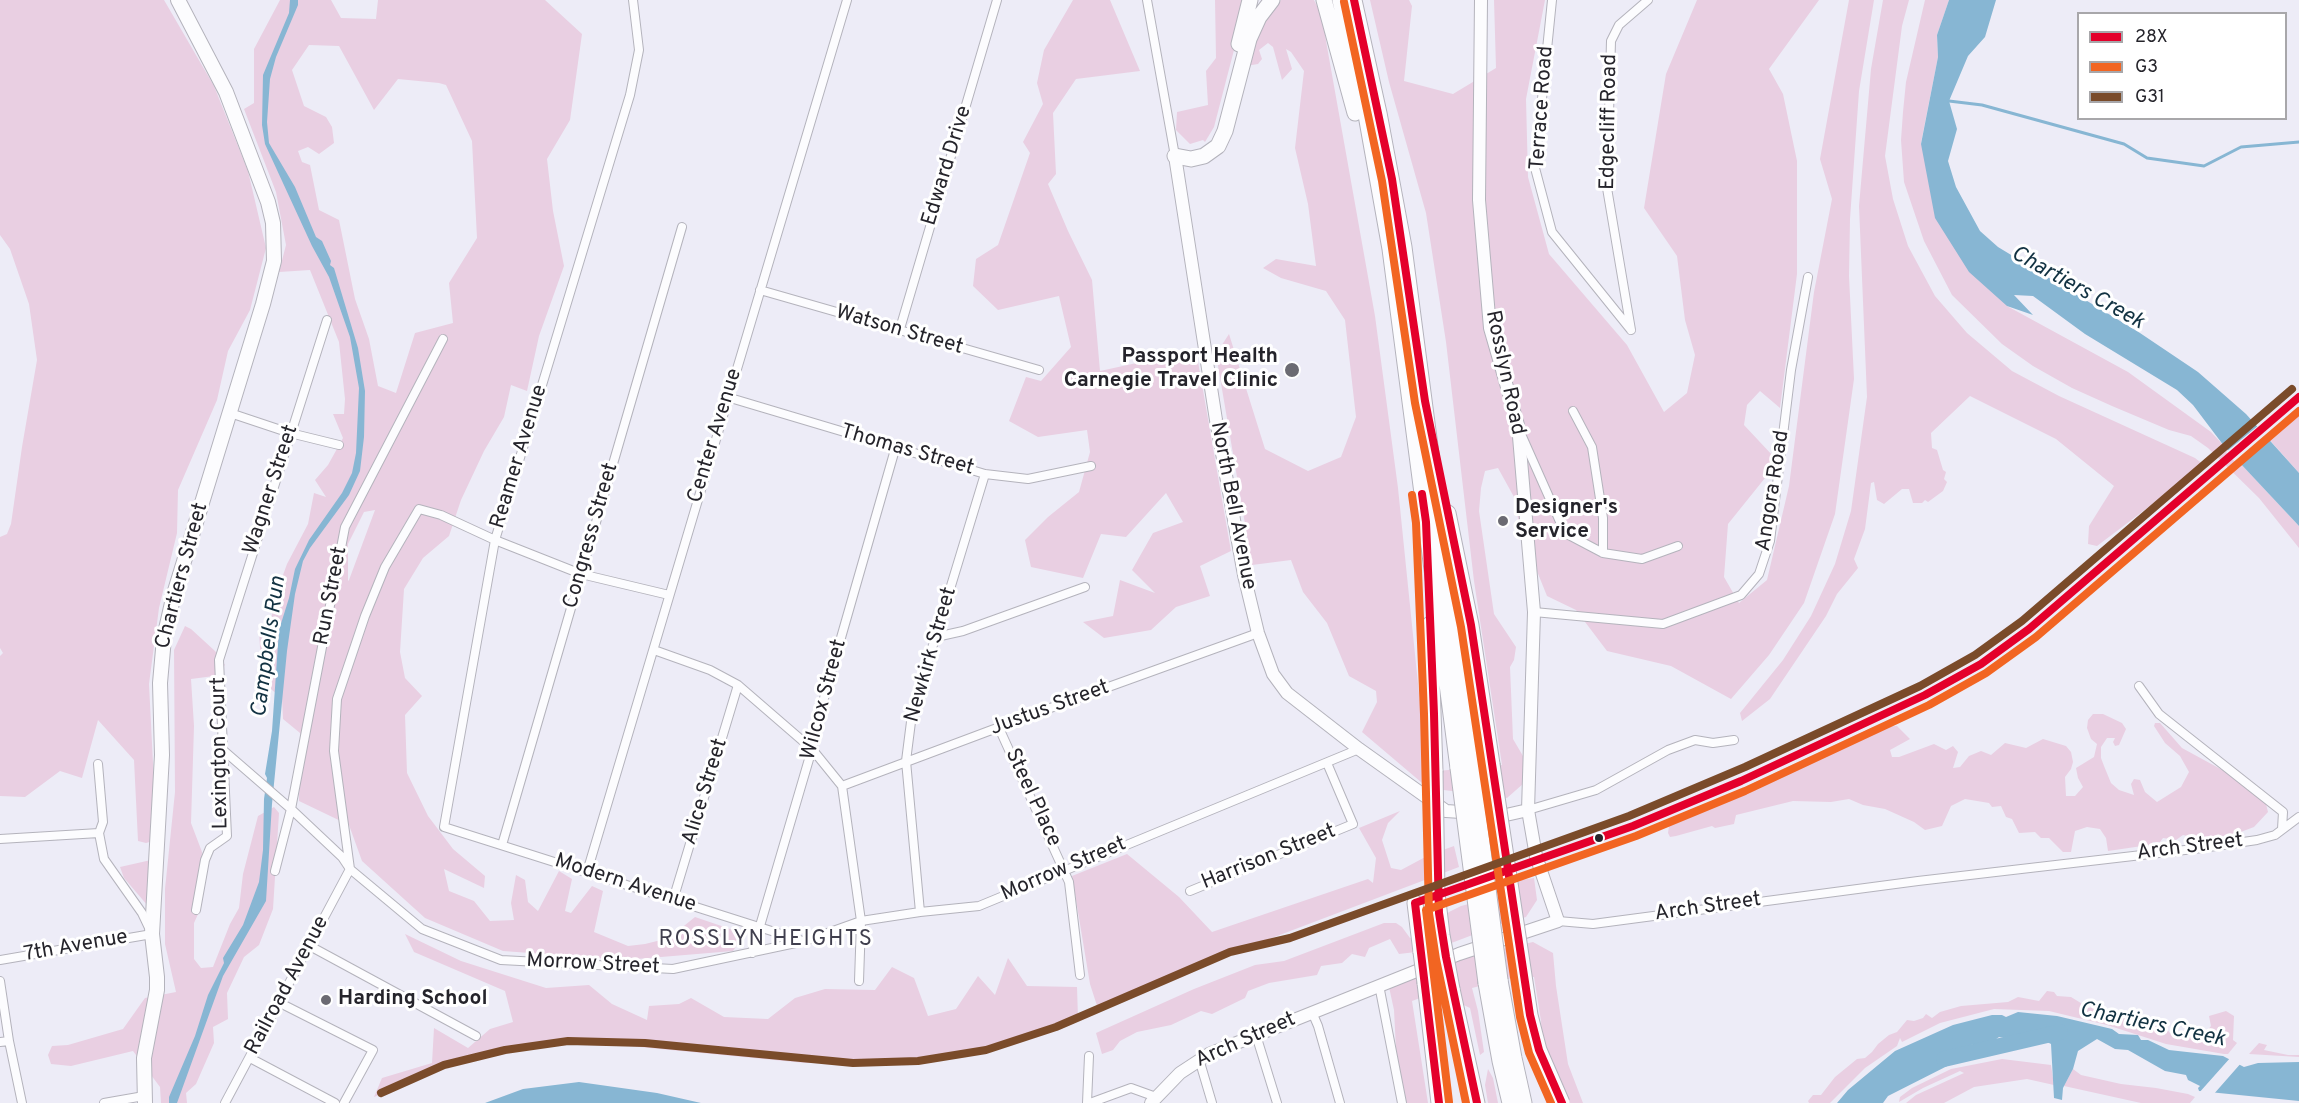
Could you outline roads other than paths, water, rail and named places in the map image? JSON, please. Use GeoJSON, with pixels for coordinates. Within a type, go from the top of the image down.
{"type":"FeatureCollection","features":[{"type":"Feature","properties":{"kind":"highway"},"geometry":{"type":"LineString","coordinates":[[1176,156],[1205,148],[1214,138],[1250,0]]}},
{"type":"Feature","properties":{"kind":"highway"},"geometry":{"type":"LineString","coordinates":[[1176,156],[1191,159],[1204,156],[1218,146],[1225,131],[1249,39],[1259,17],[1272,0]]}},
{"type":"Feature","properties":{"kind":"highway"},"geometry":{"type":"LineString","coordinates":[[1324,0],[1390,249]]}},
{"type":"Feature","properties":{"kind":"highway"},"geometry":{"type":"LineString","coordinates":[[1340,0],[1370,138],[1390,249],[1426,522],[1465,768]]}},
{"type":"Feature","properties":{"kind":"highway"},"geometry":{"type":"LineString","coordinates":[[1354,0],[1392,179],[1406,258],[1425,401],[1465,768],[1493,981],[1498,1052],[1510,1103]]}},
{"type":"Feature","properties":{"kind":"highway"},"geometry":{"type":"LineString","coordinates":[[1425,401],[1465,594],[1530,1015],[1539,1050],[1562,1103]]}},
{"type":"Feature","properties":{"kind":"highway"},"geometry":{"type":"LineString","coordinates":[[1426,522],[1437,893],[1452,989],[1477,1103]]}},
{"type":"Feature","properties":{"kind":"highway"},"geometry":{"type":"LineString","coordinates":[[1415,903],[1439,1103]]}},
{"type":"Feature","properties":{"kind":"highway"},"geometry":{"type":"LineString","coordinates":[[1493,981],[1524,1103]]}},
{"type":"Feature","properties":{"kind":"main road","name":"Chartiers Street"},"geometry":{"type":"LineString","coordinates":[[144,1099],[144,1058],[157,990],[152,934],[162,755],[160,683],[164,638],[178,579],[271,279],[274,242],[268,202],[226,92],[178,0]]}},
{"type":"Feature","properties":{"kind":"street","name":"Reamer Avenue"},"geometry":{"type":"LineString","coordinates":[[444,827],[495,540],[630,95],[639,50],[633,0]]}},
{"type":"Feature","properties":{"kind":"street","name":"Center Avenue"},"geometry":{"type":"LineString","coordinates":[[587,872],[847,0]]}},
{"type":"Feature","properties":{"kind":"street","name":"Edward Drive"},"geometry":{"type":"LineString","coordinates":[[899,332],[997,0]]}},
{"type":"Feature","properties":{"kind":"street","name":"North Bell Avenue"},"geometry":{"type":"LineString","coordinates":[[1147,0],[1176,156],[1216,420],[1244,575],[1258,633],[1273,674],[1287,693],[1359,749],[1446,811],[1506,815],[1528,810]]}},
{"type":"Feature","properties":{"kind":"street","name":"Rosslyn Road"},"geometry":{"type":"LineString","coordinates":[[1481,0],[1479,200],[1490,328],[1518,425],[1534,612],[1528,810],[1536,856],[1558,921]]}},
{"type":"Feature","properties":{"kind":"street","name":"Terrace Road"},"geometry":{"type":"LineString","coordinates":[[1552,0],[1535,168],[1552,232],[1631,330]]}},
{"type":"Feature","properties":{"kind":"street","name":"Edgecliff Road"},"geometry":{"type":"LineString","coordinates":[[1631,330],[1607,188],[1611,41],[1619,25],[1648,0]]}},
{"type":"Feature","properties":{"kind":"street","name":"Congress Street"},"geometry":{"type":"LineString","coordinates":[[502,845],[682,227]]}},
{"type":"Feature","properties":{"kind":"street","name":"Angora Road"},"geometry":{"type":"LineString","coordinates":[[1534,612],[1663,624],[1741,595],[1759,574],[1770,541],[1791,370],[1808,277]]}},
{"type":"Feature","properties":{"kind":"street","name":"Watson Street"},"geometry":{"type":"LineString","coordinates":[[760,290],[899,332],[1039,370]]}},
{"type":"Feature","properties":{"kind":"street","name":"Wagner Street"},"geometry":{"type":"LineString","coordinates":[[219,660],[327,320]]}},
{"type":"Feature","properties":{"kind":"street","name":"Run Street"},"geometry":{"type":"LineString","coordinates":[[275,871],[291,808],[345,527],[443,339]]}},
{"type":"Feature","properties":{"kind":"street","name":"Thomas Street"},"geometry":{"type":"LineString","coordinates":[[727,397],[985,474],[1028,479],[1091,466]]}},
{"type":"Feature","properties":{"kind":"street"},"geometry":{"type":"LineString","coordinates":[[1573,411],[1592,447],[1603,518],[1603,553]]}},
{"type":"Feature","properties":{"kind":"street"},"geometry":{"type":"LineString","coordinates":[[230,413],[290,433],[339,445]]}},
{"type":"Feature","properties":{"kind":"street"},"geometry":{"type":"LineString","coordinates":[[1518,425],[1565,532],[1603,553],[1642,559],[1678,546]]}},
{"type":"Feature","properties":{"kind":"street","name":"Wilcox Street"},"geometry":{"type":"LineString","coordinates":[[752,953],[812,749],[826,690],[896,446]]}},
{"type":"Feature","properties":{"kind":"street","name":"Newkirk Street"},"geometry":{"type":"LineString","coordinates":[[920,912],[906,761],[912,714],[985,474]]}},
{"type":"Feature","properties":{"kind":"street"},"geometry":{"type":"LineString","coordinates":[[350,868],[333,751],[337,699],[365,616],[386,567],[419,509],[441,515],[495,540],[581,574],[669,595]]}},
{"type":"Feature","properties":{"kind":"street"},"geometry":{"type":"LineString","coordinates":[[936,637],[963,631],[1085,587]]}},
{"type":"Feature","properties":{"kind":"street","name":"Justus Street"},"geometry":{"type":"LineString","coordinates":[[842,786],[1258,633]]}},
{"type":"Feature","properties":{"kind":"street"},"geometry":{"type":"LineString","coordinates":[[654,650],[710,670],[738,685],[812,749],[842,786],[861,921],[859,981]]}},
{"type":"Feature","properties":{"kind":"street","name":"Lexington Court"},"geometry":{"type":"LineString","coordinates":[[196,910],[210,848],[227,836],[219,660]]}},
{"type":"Feature","properties":{"kind":"street","name":"Alice Street"},"geometry":{"type":"LineString","coordinates":[[674,900],[738,685]]}},
{"type":"Feature","properties":{"kind":"street"},"geometry":{"type":"LineString","coordinates":[[2139,686],[2159,714],[2283,812],[2282,829]]}},
{"type":"Feature","properties":{"kind":"street","name":"Steel Place"},"geometry":{"type":"LineString","coordinates":[[999,728],[1069,882],[1080,975]]}},
{"type":"Feature","properties":{"kind":"street"},"geometry":{"type":"LineString","coordinates":[[1528,810],[1548,806],[1596,790],[1668,750],[1695,740],[1713,743],[1734,740]]}},
{"type":"Feature","properties":{"kind":"street","name":"Morrow Street"},"geometry":{"type":"LineString","coordinates":[[224,750],[291,808],[342,857],[350,868],[422,929],[501,960],[673,969],[805,941],[861,921],[979,906],[1359,749]]}},
{"type":"Feature","properties":{"kind":"street","name":"Harrison Street"},"geometry":{"type":"LineString","coordinates":[[1190,891],[1353,824],[1328,763]]}},
{"type":"Feature","properties":{"kind":"street"},"geometry":{"type":"LineString","coordinates":[[98,764],[103,822],[99,833],[104,859],[142,913],[152,934]]}},
{"type":"Feature","properties":{"kind":"street","name":"Arch Street"},"geometry":{"type":"LineString","coordinates":[[1153,1100],[1179,1073],[1199,1059],[1459,954],[1558,921],[1593,924],[1935,879],[2202,848],[2275,835],[2299,817]]}},
{"type":"Feature","properties":{"kind":"street","name":"Modern Avenue"},"geometry":{"type":"LineString","coordinates":[[444,827],[805,941]]}},
{"type":"Feature","properties":{"kind":"street"},"geometry":{"type":"LineString","coordinates":[[0,839],[99,833]]}},
{"type":"Feature","properties":{"kind":"street","name":"Railroad Avenue"},"geometry":{"type":"LineString","coordinates":[[225,1103],[350,868]]}},
{"type":"Feature","properties":{"kind":"street","name":"7th Avenue"},"geometry":{"type":"LineString","coordinates":[[0,960],[152,934]]}},
{"type":"Feature","properties":{"kind":"street"},"geometry":{"type":"LineString","coordinates":[[308,945],[476,1036]]}},
{"type":"Feature","properties":{"kind":"street"},"geometry":{"type":"LineString","coordinates":[[0,981],[4,1041],[22,1103]]}},
{"type":"Feature","properties":{"kind":"street"},"geometry":{"type":"LineString","coordinates":[[1379,985],[1402,1103]]}},
{"type":"Feature","properties":{"kind":"street"},"geometry":{"type":"LineString","coordinates":[[278,1002],[373,1050],[344,1103]]}},
{"type":"Feature","properties":{"kind":"street"},"geometry":{"type":"LineString","coordinates":[[1312,1012],[1340,1103]]}},
{"type":"Feature","properties":{"kind":"street"},"geometry":{"type":"LineString","coordinates":[[1256,1035],[1278,1103]]}},
{"type":"Feature","properties":{"kind":"street"},"geometry":{"type":"LineString","coordinates":[[1089,1056],[1089,1103],[1131,1088],[1153,1100]]}},
{"type":"Feature","properties":{"kind":"street"},"geometry":{"type":"LineString","coordinates":[[250,1058],[332,1103]]}},
{"type":"Feature","properties":{"kind":"street"},"geometry":{"type":"LineString","coordinates":[[1199,1059],[1212,1103]]}},
{"type":"Feature","properties":{"kind":"street"},"geometry":{"type":"LineString","coordinates":[[104,1103],[144,1099]]}},
{"type":"Feature","properties":{"kind":"water"},"geometry":{"type":"Polygon","coordinates":[[[290,0],[298,0],[298,5],[276,57],[270,79],[267,122],[269,143],[295,187],[316,237],[322,241],[331,261],[330,265],[334,268],[358,348],[365,391],[364,437],[360,471],[349,495],[303,561],[295,594],[272,804],[266,901],[223,976],[177,1103],[169,1103],[169,1097],[195,1036],[208,995],[224,963],[223,958],[243,925],[259,882],[267,778],[265,774],[272,731],[279,630],[295,569],[309,540],[342,493],[352,473],[356,453],[359,388],[350,337],[329,277],[312,246],[265,144],[262,125],[263,75],[289,13],[290,0]]]}},
{"type":"Feature","properties":{"kind":"water"},"geometry":{"type":"Polygon","coordinates":[[[1949,0],[1996,0],[1985,37],[1968,56],[1949,101],[1957,129],[1948,161],[1956,187],[1980,231],[1998,247],[2140,333],[2198,372],[2246,414],[2299,473],[2299,526],[2224,446],[2193,405],[2177,390],[2085,334],[2033,296],[2014,295],[2033,315],[2007,306],[1969,272],[1935,218],[1921,144],[1938,57],[1937,35],[1949,0]]]}},
{"type":"Feature","properties":{"kind":"water"},"geometry":{"type":"Polygon","coordinates":[[[2018,1012],[2057,1016],[2112,1029],[2119,1034],[2138,1035],[2141,1040],[2148,1040],[2169,1050],[2223,1056],[2244,1067],[2258,1063],[2299,1062],[2299,1101],[2199,1091],[2200,1086],[2188,1080],[2186,1075],[2165,1071],[2128,1050],[2115,1049],[2097,1039],[2078,1051],[2073,1069],[2063,1088],[2062,1100],[2054,1098],[2051,1044],[2033,1035],[2015,1039],[1999,1037],[1991,1043],[1971,1045],[1965,1057],[1888,1096],[1883,1103],[1837,1103],[1848,1090],[1895,1051],[1953,1025],[1992,1015],[2006,1017],[2018,1012]]]}},
{"type":"Feature","properties":{"kind":"water"},"geometry":{"type":"Polygon","coordinates":[[[579,1082],[657,1093],[701,1103],[485,1103],[523,1089],[579,1082]]]}},
{"type":"Feature","properties":{"kind":"waterway"},"geometry":{"type":"LineString","coordinates":[[1949,101],[1982,105],[2124,144],[2147,158],[2204,166],[2241,147],[2299,142]]}},
{"type":"Feature","properties":{"kind":"waterway","name":"Chartiers Creek"},"geometry":{"type":"LineString","coordinates":[[1944,1059],[2060,1032]]}},
{"type":"Feature","properties":{"kind":"place","name":"Passport Health Carnegie Travel Clinic"},"geometry":{"type":"Point","coordinates":[1292,370]}},
{"type":"Feature","properties":{"kind":"place","name":"Designer's Service"},"geometry":{"type":"Point","coordinates":[1503,521]}},
{"type":"Feature","properties":{"kind":"place","name":"Harding School"},"geometry":{"type":"Point","coordinates":[326,1000]}},
{"type":"Feature","properties":{"kind":"district","name":"ROSSLYN HEIGHTS"},"geometry":{"type":"Point","coordinates":[766,941]}},
{"type":"Feature","properties":{"kind":"water label","name":"Campbells Run"},"geometry":{"type":"Point","coordinates":[270,647]}}]}
